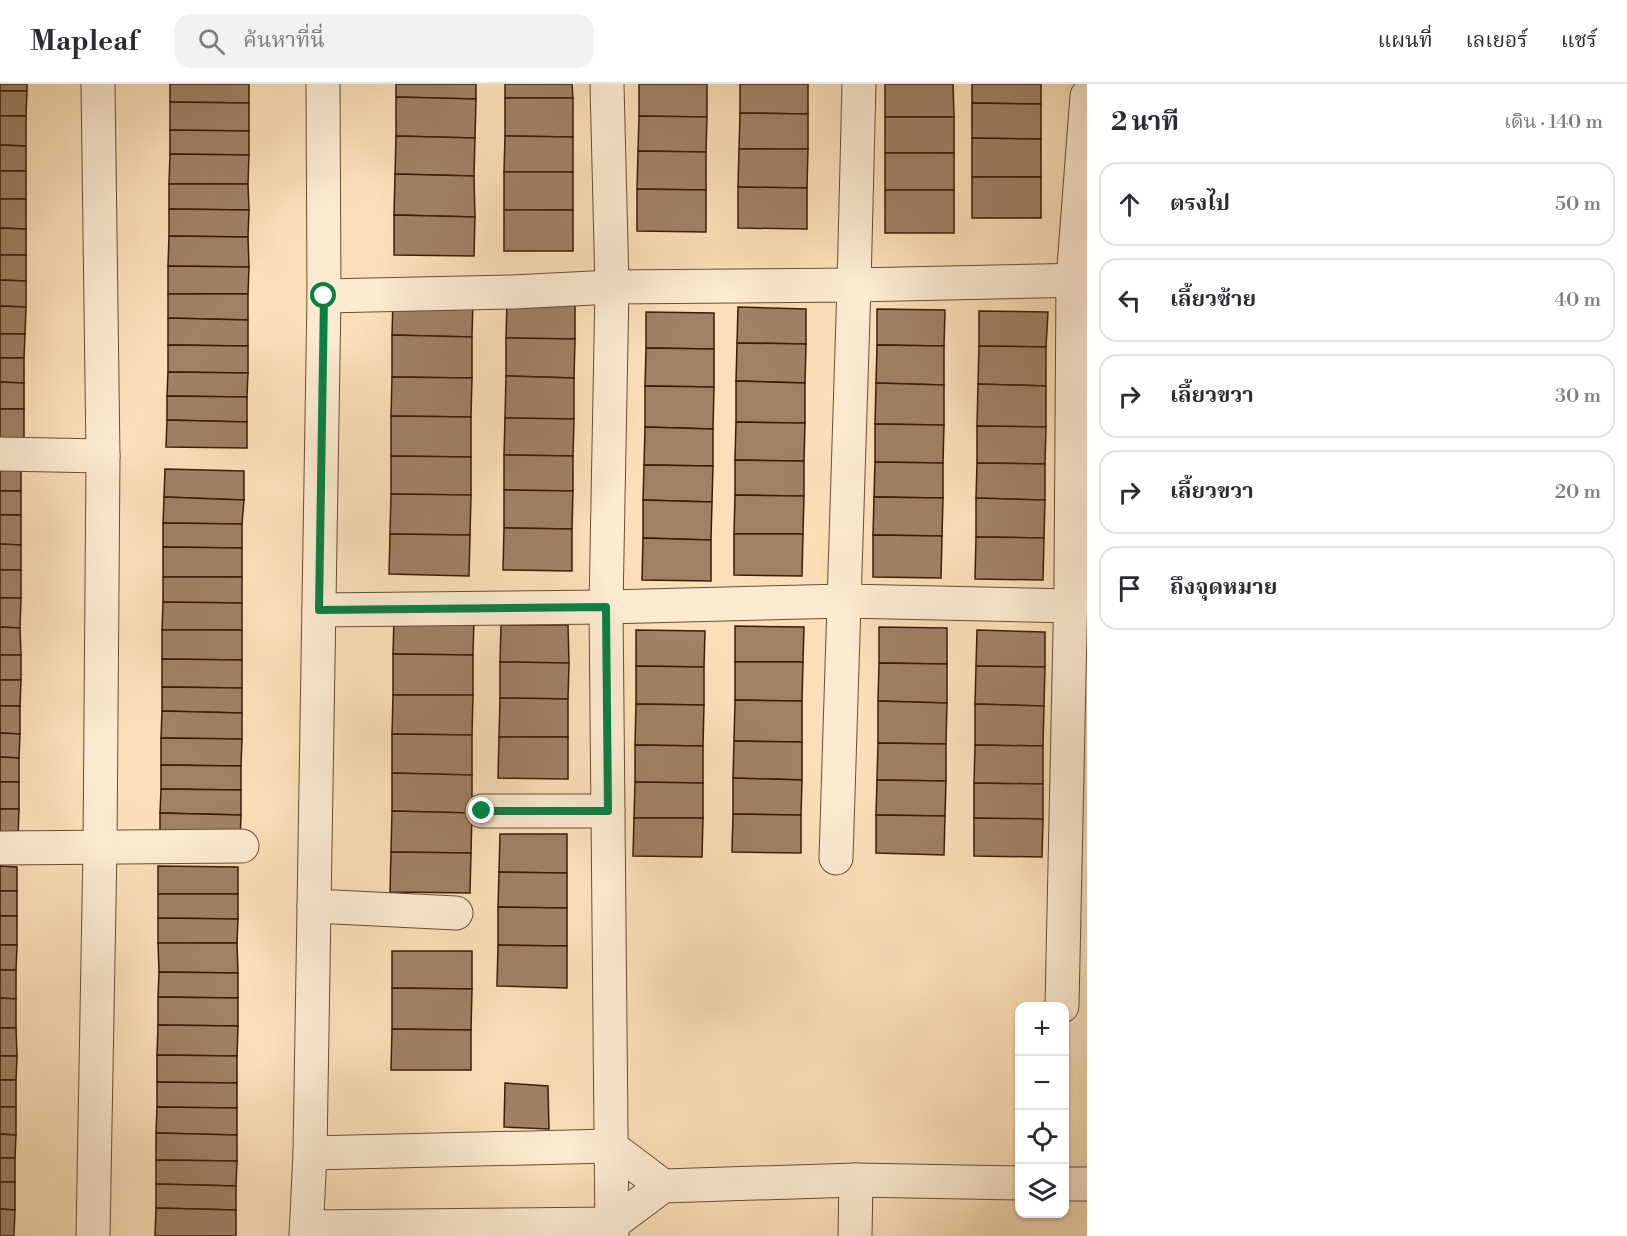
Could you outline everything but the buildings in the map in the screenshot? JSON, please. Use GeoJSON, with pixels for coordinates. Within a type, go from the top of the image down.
{"type":"FeatureCollection","features":[{"type":"Feature","properties":{"kind":"street"},"geometry":{"type":"LineString","coordinates":[[93,1236],[100,848],[103,456],[98,84]]}},
{"type":"Feature","properties":{"kind":"street"},"geometry":{"type":"LineString","coordinates":[[323,84],[324,296],[307,1232],[612,1230],[663,1186]]}},
{"type":"Feature","properties":{"kind":"street"},"geometry":{"type":"LineString","coordinates":[[607,84],[612,286],[606,607],[612,1230]]}},
{"type":"Feature","properties":{"kind":"street"},"geometry":{"type":"LineString","coordinates":[[836,858],[859,84]]}},
{"type":"Feature","properties":{"kind":"street"},"geometry":{"type":"LineString","coordinates":[[1063,1002],[1076,908],[1076,590],[1080,280],[1087,96]]}},
{"type":"Feature","properties":{"kind":"street"},"geometry":{"type":"LineString","coordinates":[[324,296],[513,292],[612,286],[854,285],[1080,280]]}},
{"type":"Feature","properties":{"kind":"street"},"geometry":{"type":"LineString","coordinates":[[0,454],[103,456]]}},
{"type":"Feature","properties":{"kind":"street"},"geometry":{"type":"LineString","coordinates":[[319,610],[606,607],[845,601],[1076,590]]}},
{"type":"Feature","properties":{"kind":"street"},"geometry":{"type":"LineString","coordinates":[[482,811],[608,811]]}},
{"type":"Feature","properties":{"kind":"street"},"geometry":{"type":"LineString","coordinates":[[0,848],[242,846]]}},
{"type":"Feature","properties":{"kind":"street"},"geometry":{"type":"LineString","coordinates":[[314,906],[456,913]]}},
{"type":"Feature","properties":{"kind":"street"},"geometry":{"type":"LineString","coordinates":[[310,1153],[610,1146],[663,1186],[856,1180],[1015,1183]]}},
{"type":"Feature","properties":{"kind":"street"},"geometry":{"type":"LineString","coordinates":[[855,1236],[856,1180]]}},
{"type":"Feature","properties":{"kind":"street"},"geometry":{"type":"LineString","coordinates":[[1069,1184],[1087,1184]]}},
{"type":"Feature","properties":{"kind":"route"},"geometry":{"type":"LineString","coordinates":[[324,296],[319,610],[606,607],[608,811],[482,811]]}}]}
